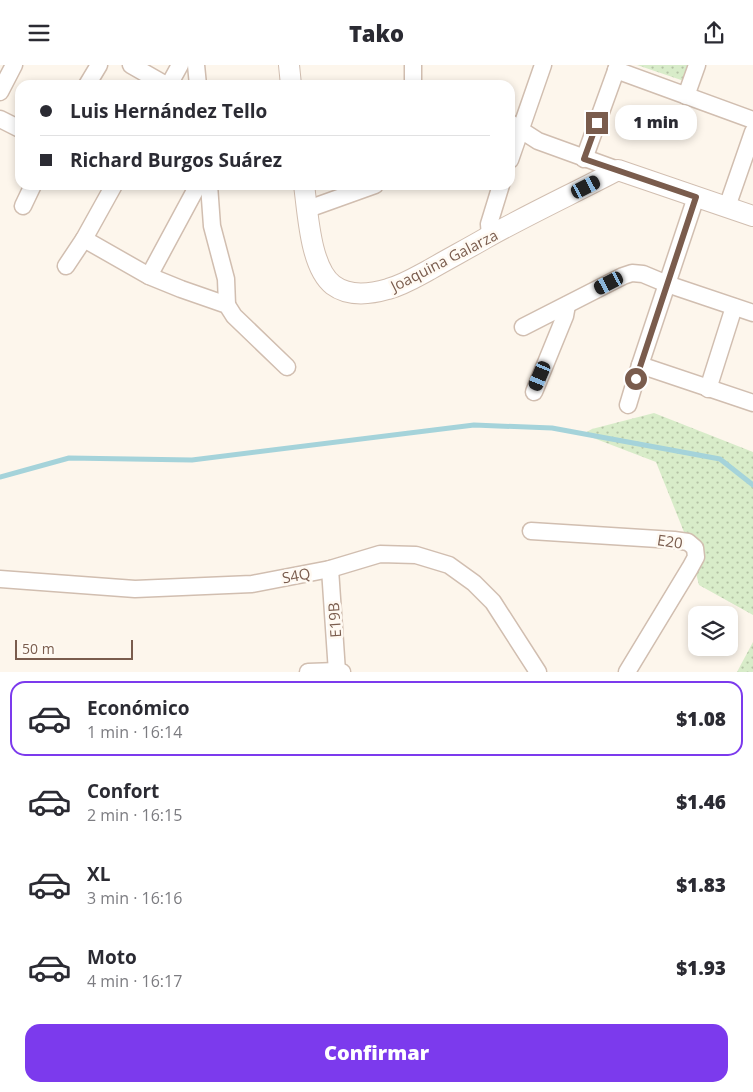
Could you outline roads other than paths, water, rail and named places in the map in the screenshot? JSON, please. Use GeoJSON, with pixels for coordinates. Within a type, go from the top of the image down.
{"type":"FeatureCollection","features":[{"type":"Feature","properties":{"kind":"street"},"geometry":{"type":"LineString","coordinates":[[0,92],[14,65]]}},
{"type":"Feature","properties":{"kind":"street"},"geometry":{"type":"LineString","coordinates":[[91,80],[99,65]]}},
{"type":"Feature","properties":{"kind":"street"},"geometry":{"type":"LineString","coordinates":[[131,65],[159,80]]}},
{"type":"Feature","properties":{"kind":"street"},"geometry":{"type":"LineString","coordinates":[[171,80],[180,65]]}},
{"type":"Feature","properties":{"kind":"street"},"geometry":{"type":"LineString","coordinates":[[196,65],[198,80]]}},
{"type":"Feature","properties":{"kind":"street"},"geometry":{"type":"LineString","coordinates":[[289,65],[290,80]]}},
{"type":"Feature","properties":{"kind":"street"},"geometry":{"type":"LineString","coordinates":[[413,65],[413,80]]}},
{"type":"Feature","properties":{"kind":"street"},"geometry":{"type":"LineString","coordinates":[[543,65],[515,127],[538,141],[584,159],[753,216]]}},
{"type":"Feature","properties":{"kind":"street"},"geometry":{"type":"LineString","coordinates":[[686,96],[697,65]]}},
{"type":"Feature","properties":{"kind":"street"},"geometry":{"type":"LineString","coordinates":[[584,159],[617,68],[753,121]]}},
{"type":"Feature","properties":{"kind":"street"},"geometry":{"type":"LineString","coordinates":[[0,119],[15,126]]}},
{"type":"Feature","properties":{"kind":"street"},"geometry":{"type":"LineString","coordinates":[[727,207],[753,132]]}},
{"type":"Feature","properties":{"kind":"street","name":"Joaquina Galarza"},"geometry":{"type":"LineString","coordinates":[[305,190],[312,243],[320,269],[333,285],[344,291],[350,293],[370,293],[398,286],[490,236],[618,171]]}},
{"type":"Feature","properties":{"kind":"street"},"geometry":{"type":"LineString","coordinates":[[23,206],[31,190]]}},
{"type":"Feature","properties":{"kind":"street"},"geometry":{"type":"LineString","coordinates":[[66,266],[84,239],[111,190]]}},
{"type":"Feature","properties":{"kind":"street"},"geometry":{"type":"LineString","coordinates":[[149,275],[195,190]]}},
{"type":"Feature","properties":{"kind":"street"},"geometry":{"type":"LineString","coordinates":[[209,190],[212,226],[226,279],[227,305],[234,317],[287,367]]}},
{"type":"Feature","properties":{"kind":"street"},"geometry":{"type":"LineString","coordinates":[[308,209],[361,190]]}},
{"type":"Feature","properties":{"kind":"street"},"geometry":{"type":"LineString","coordinates":[[490,236],[489,224],[500,190]]}},
{"type":"Feature","properties":{"kind":"street"},"geometry":{"type":"LineString","coordinates":[[628,405],[696,197]]}},
{"type":"Feature","properties":{"kind":"street"},"geometry":{"type":"LineString","coordinates":[[84,239],[149,275],[181,289],[227,305]]}},
{"type":"Feature","properties":{"kind":"street"},"geometry":{"type":"LineString","coordinates":[[522,327],[632,273],[643,274],[753,313]]}},
{"type":"Feature","properties":{"kind":"street"},"geometry":{"type":"LineString","coordinates":[[534,392],[565,316],[567,305]]}},
{"type":"Feature","properties":{"kind":"street"},"geometry":{"type":"LineString","coordinates":[[708,389],[734,307]]}},
{"type":"Feature","properties":{"kind":"street"},"geometry":{"type":"LineString","coordinates":[[640,365],[753,403]]}},
{"type":"Feature","properties":{"kind":"street","name":"E20"},"geometry":{"type":"LineString","coordinates":[[532,531],[674,540],[688,542],[695,548],[696,557],[690,568],[627,672]]}},
{"type":"Feature","properties":{"kind":"street","name":"S4Q"},"geometry":{"type":"LineString","coordinates":[[0,579],[134,589],[252,584],[330,569],[380,554],[416,555],[449,565],[474,583],[493,602],[538,672]]}},
{"type":"Feature","properties":{"kind":"street","name":"E19B"},"geometry":{"type":"LineString","coordinates":[[330,569],[339,672]]}},
{"type":"Feature","properties":{"kind":"street"},"geometry":{"type":"LineString","coordinates":[[308,672],[339,672]]}},
{"type":"Feature","properties":{"kind":"waterway"},"geometry":{"type":"LineString","coordinates":[[0,477],[69,458],[192,460],[474,425],[552,428],[720,459],[753,485]]}}]}
